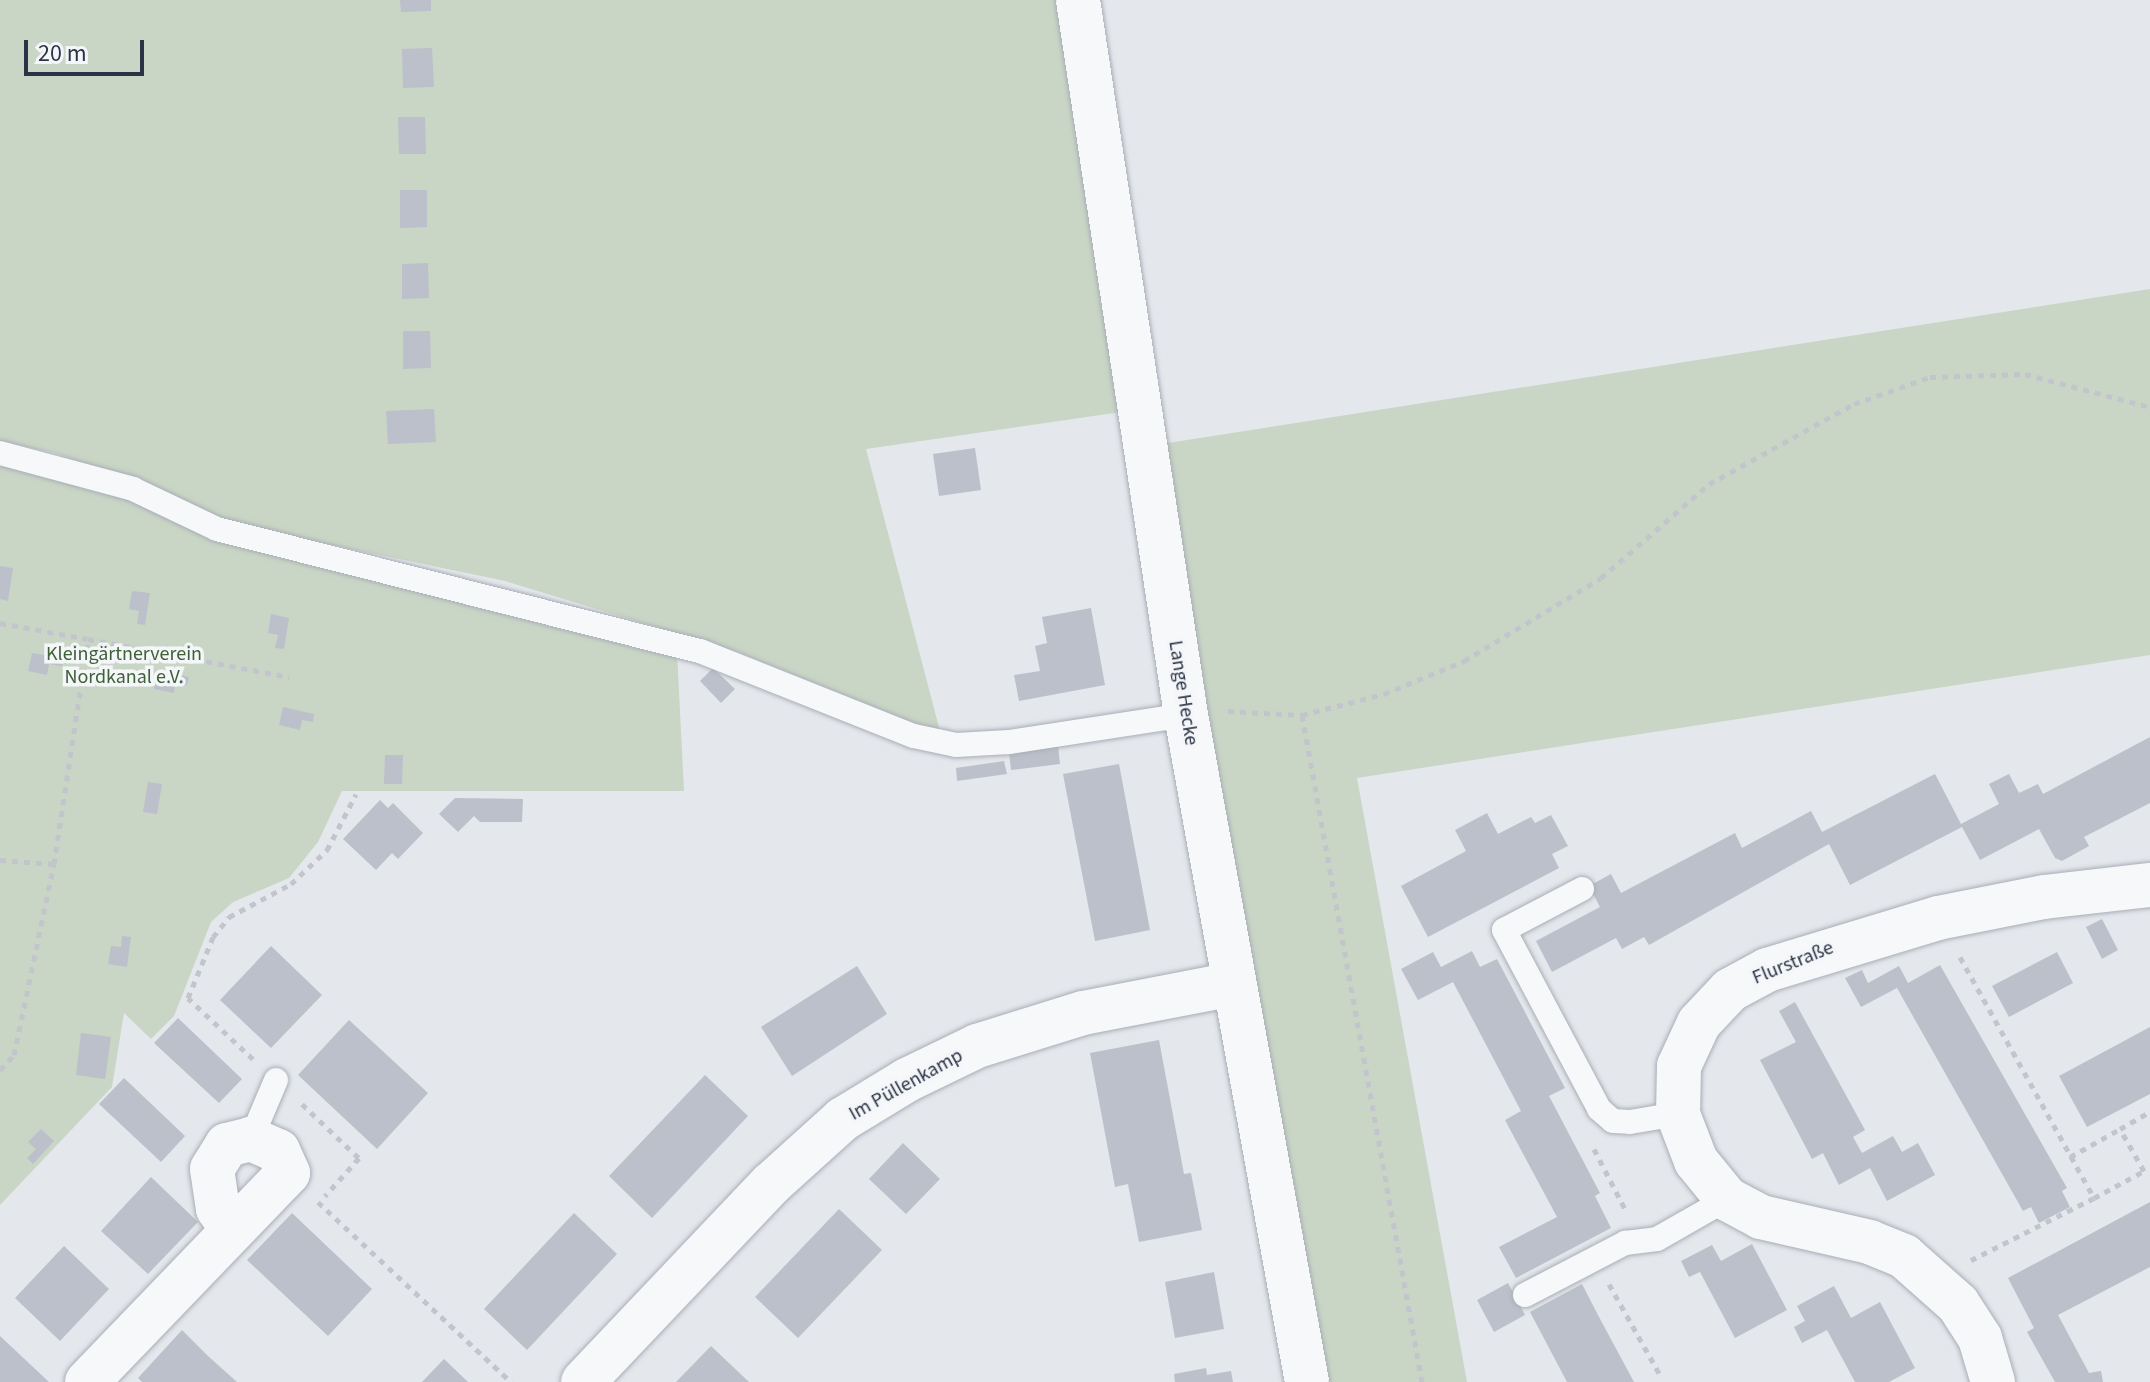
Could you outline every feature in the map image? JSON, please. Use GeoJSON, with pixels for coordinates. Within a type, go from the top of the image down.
{"type":"FeatureCollection","features":[{"type":"Feature","properties":{"kind":"street","name":"Lange Hecke"},"geometry":{"type":"LineString","coordinates":[[1078,0],[1186,715],[1307,1382]]}},
{"type":"Feature","properties":{"kind":"street","name":"Flurstraße"},"geometry":{"type":"LineString","coordinates":[[1993,1382],[1980,1338],[1958,1304],[1904,1256],[1870,1242],[1761,1217],[1727,1199],[1696,1161],[1678,1114],[1679,1066],[1699,1023],[1730,990],[1835,945],[1938,918],[2044,897],[2150,885]]}},
{"type":"Feature","properties":{"kind":"street","name":"Im Püllenkamp"},"geometry":{"type":"LineString","coordinates":[[583,1382],[771,1184],[843,1119],[869,1103],[977,1046],[1083,1013],[1234,984]]}},
{"type":"Feature","properties":{"kind":"street"},"geometry":{"type":"LineString","coordinates":[[87,1382],[232,1229],[303,1188],[278,1151],[251,1139],[227,1145],[212,1169],[218,1209],[232,1229]]}},
{"type":"Feature","properties":{"kind":"lane"},"geometry":{"type":"LineString","coordinates":[[0,453],[133,489],[217,529],[700,651],[914,736],[956,745],[1009,742],[1186,715]]}},
{"type":"Feature","properties":{"kind":"lane"},"geometry":{"type":"LineString","coordinates":[[1582,889],[1504,930],[1599,1109],[1613,1121],[1678,1114]]}},
{"type":"Feature","properties":{"kind":"lane"},"geometry":{"type":"LineString","coordinates":[[251,1139],[276,1080]]}},
{"type":"Feature","properties":{"kind":"lane"},"geometry":{"type":"LineString","coordinates":[[1525,1295],[1595,1259],[1641,1241],[1657,1239],[1727,1199]]}},
{"type":"Feature","properties":{"kind":"path"},"geometry":{"type":"LineString","coordinates":[[1186,715],[1255,710],[1302,715],[1384,694],[1464,661],[1601,578],[1709,484],[1854,404],[1930,377],[2025,374],[2150,407]]}},
{"type":"Feature","properties":{"kind":"path"},"geometry":{"type":"LineString","coordinates":[[0,623],[289,677]]}},
{"type":"Feature","properties":{"kind":"path"},"geometry":{"type":"LineString","coordinates":[[0,1070],[14,1055],[54,864],[88,639]]}},
{"type":"Feature","properties":{"kind":"path"},"geometry":{"type":"LineString","coordinates":[[1302,715],[1422,1382]]}},
{"type":"Feature","properties":{"kind":"path"},"geometry":{"type":"LineString","coordinates":[[188,998],[213,937],[229,917],[291,884],[318,859],[356,794]]}},
{"type":"Feature","properties":{"kind":"path"},"geometry":{"type":"LineString","coordinates":[[0,860],[54,864]]}},
{"type":"Feature","properties":{"kind":"path"},"geometry":{"type":"LineString","coordinates":[[1938,918],[2094,1198]]}},
{"type":"Feature","properties":{"kind":"path"},"geometry":{"type":"LineString","coordinates":[[2070,1157],[2150,1112]]}},
{"type":"Feature","properties":{"kind":"path"},"geometry":{"type":"LineString","coordinates":[[1613,1121],[1587,1135],[1641,1241]]}},
{"type":"Feature","properties":{"kind":"path"},"geometry":{"type":"LineString","coordinates":[[1930,1276],[2017,1241],[2144,1171],[2120,1129]]}},
{"type":"Feature","properties":{"kind":"path"},"geometry":{"type":"LineString","coordinates":[[359,1158],[303,1188],[511,1382]]}},
{"type":"Feature","properties":{"kind":"path"},"geometry":{"type":"LineString","coordinates":[[1595,1259],[1660,1375]]}},
{"type":"Feature","properties":{"kind":"green space"},"geometry":{"type":"Polygon","coordinates":[[[0,0],[1061,0],[1121,412],[866,449],[941,735],[738,652],[505,581],[221,522],[138,482],[55,453],[0,441],[0,0]]]}},
{"type":"Feature","properties":{"kind":"green space"},"geometry":{"type":"Polygon","coordinates":[[[2150,289],[2150,655],[1357,778],[1467,1382],[1322,1382],[1155,445],[2150,289]]]}},
{"type":"Feature","properties":{"kind":"green space","name":"Kleingärtnerverein Nordkanal e.V."},"geometry":{"type":"Polygon","coordinates":[[[0,465],[51,474],[677,652],[684,791],[342,791],[318,842],[289,878],[233,902],[211,922],[174,1016],[151,1039],[124,1013],[112,1087],[0,1205],[0,465]]]}},
{"type":"Feature","properties":{"kind":"building"},"geometry":{"type":"Polygon","coordinates":[[[400,0],[431,0],[431,11],[401,12],[400,0]]]}},
{"type":"Feature","properties":{"kind":"building"},"geometry":{"type":"Polygon","coordinates":[[[432,48],[434,87],[403,88],[402,49],[432,48]]]}},
{"type":"Feature","properties":{"kind":"building"},"geometry":{"type":"Polygon","coordinates":[[[398,117],[425,117],[426,154],[399,154],[398,117]]]}},
{"type":"Feature","properties":{"kind":"building"},"geometry":{"type":"Polygon","coordinates":[[[400,190],[427,190],[427,227],[400,228],[400,190]]]}},
{"type":"Feature","properties":{"kind":"building"},"geometry":{"type":"Polygon","coordinates":[[[428,263],[429,298],[402,299],[402,264],[428,263]]]}},
{"type":"Feature","properties":{"kind":"building"},"geometry":{"type":"Polygon","coordinates":[[[403,331],[430,331],[431,368],[403,369],[403,331]]]}},
{"type":"Feature","properties":{"kind":"building"},"geometry":{"type":"Polygon","coordinates":[[[434,409],[436,442],[388,444],[386,411],[434,409]]]}},
{"type":"Feature","properties":{"kind":"building"},"geometry":{"type":"Polygon","coordinates":[[[975,448],[981,490],[939,496],[933,454],[975,448]]]}},
{"type":"Feature","properties":{"kind":"building"},"geometry":{"type":"Polygon","coordinates":[[[0,566],[13,568],[8,601],[0,599],[0,566]]]}},
{"type":"Feature","properties":{"kind":"building"},"geometry":{"type":"Polygon","coordinates":[[[132,591],[150,593],[145,625],[137,624],[139,611],[129,609],[132,591]]]}},
{"type":"Feature","properties":{"kind":"building"},"geometry":{"type":"Polygon","coordinates":[[[1091,608],[1105,685],[1019,701],[1014,675],[1040,671],[1035,646],[1047,643],[1042,617],[1091,608]]]}},
{"type":"Feature","properties":{"kind":"building"},"geometry":{"type":"Polygon","coordinates":[[[271,614],[289,618],[284,649],[275,648],[278,635],[268,633],[271,614]]]}},
{"type":"Feature","properties":{"kind":"building"},"geometry":{"type":"Polygon","coordinates":[[[32,653],[63,658],[62,666],[49,664],[47,675],[28,671],[32,653]]]}},
{"type":"Feature","properties":{"kind":"building"},"geometry":{"type":"Polygon","coordinates":[[[713,668],[735,689],[721,703],[700,681],[713,668]]]}},
{"type":"Feature","properties":{"kind":"building"},"geometry":{"type":"Polygon","coordinates":[[[158,671],[189,677],[187,685],[175,682],[174,693],[154,689],[158,671]]]}},
{"type":"Feature","properties":{"kind":"building"},"geometry":{"type":"Polygon","coordinates":[[[283,707],[314,714],[313,722],[302,720],[300,730],[279,725],[283,707]]]}},
{"type":"Feature","properties":{"kind":"building"},"geometry":{"type":"Polygon","coordinates":[[[2150,737],[2150,803],[2084,837],[2089,846],[2062,861],[2055,858],[2039,829],[1980,860],[1962,827],[1850,885],[1829,844],[1649,945],[1644,937],[1622,949],[1616,938],[1552,972],[1536,941],[1600,907],[1589,886],[1611,874],[1621,893],[1735,833],[1742,848],[1811,811],[1822,832],[1935,774],[1961,824],[1999,804],[1989,784],[2009,774],[2019,793],[2038,784],[2043,794],[2150,737]]]}},
{"type":"Feature","properties":{"kind":"building"},"geometry":{"type":"Polygon","coordinates":[[[1058,746],[1060,764],[1011,770],[1009,751],[1058,746]]]}},
{"type":"Feature","properties":{"kind":"building"},"geometry":{"type":"Polygon","coordinates":[[[385,755],[403,755],[402,784],[384,784],[385,755]]]}},
{"type":"Feature","properties":{"kind":"building"},"geometry":{"type":"Polygon","coordinates":[[[1004,761],[1007,774],[957,781],[956,768],[1004,761]]]}},
{"type":"Feature","properties":{"kind":"building"},"geometry":{"type":"Polygon","coordinates":[[[1119,764],[1150,930],[1095,941],[1063,774],[1119,764]]]}},
{"type":"Feature","properties":{"kind":"building"},"geometry":{"type":"Polygon","coordinates":[[[148,782],[162,784],[157,814],[143,812],[148,782]]]}},
{"type":"Feature","properties":{"kind":"building"},"geometry":{"type":"Polygon","coordinates":[[[455,798],[523,799],[522,822],[480,822],[474,816],[458,832],[439,814],[455,798]]]}},
{"type":"Feature","properties":{"kind":"building"},"geometry":{"type":"Polygon","coordinates":[[[380,800],[388,808],[393,803],[423,833],[398,859],[392,853],[376,870],[343,839],[380,800]]]}},
{"type":"Feature","properties":{"kind":"building"},"geometry":{"type":"Polygon","coordinates":[[[1487,813],[1498,834],[1531,817],[1535,823],[1551,815],[1568,846],[1552,854],[1559,868],[1428,937],[1401,886],[1466,851],[1455,830],[1487,813]]]}},
{"type":"Feature","properties":{"kind":"building"},"geometry":{"type":"Polygon","coordinates":[[[2102,919],[2118,950],[2102,959],[2086,927],[2102,919]]]}},
{"type":"Feature","properties":{"kind":"building"},"geometry":{"type":"Polygon","coordinates":[[[122,936],[131,937],[127,967],[108,964],[111,946],[121,947],[122,936]]]}},
{"type":"Feature","properties":{"kind":"building"},"geometry":{"type":"Polygon","coordinates":[[[271,946],[322,995],[271,1048],[220,1000],[271,946]]]}},
{"type":"Feature","properties":{"kind":"building"},"geometry":{"type":"Polygon","coordinates":[[[1472,951],[1480,967],[1497,959],[1565,1088],[1549,1096],[1600,1193],[1595,1196],[1611,1228],[1516,1278],[1499,1247],[1557,1217],[1505,1120],[1521,1111],[1453,982],[1418,1000],[1401,969],[1433,952],[1441,967],[1472,951]]]}},
{"type":"Feature","properties":{"kind":"building"},"geometry":{"type":"Polygon","coordinates":[[[2057,952],[2073,983],[2009,1017],[1992,986],[2057,952]]]}},
{"type":"Feature","properties":{"kind":"building"},"geometry":{"type":"Polygon","coordinates":[[[1940,965],[2067,1188],[2062,1191],[2070,1207],[2039,1223],[2031,1207],[2023,1211],[1897,988],[1861,1007],[1845,978],[1862,970],[1868,983],[1899,966],[1908,983],[1940,965]]]}},
{"type":"Feature","properties":{"kind":"building"},"geometry":{"type":"Polygon","coordinates":[[[857,966],[887,1014],[792,1076],[761,1027],[857,966]]]}},
{"type":"Feature","properties":{"kind":"building"},"geometry":{"type":"Polygon","coordinates":[[[1795,1002],[1865,1130],[1853,1137],[1862,1153],[1893,1136],[1902,1152],[1918,1143],[1935,1175],[1887,1201],[1870,1168],[1839,1185],[1823,1153],[1812,1159],[1760,1060],[1796,1042],[1779,1011],[1795,1002]]]}},
{"type":"Feature","properties":{"kind":"building"},"geometry":{"type":"Polygon","coordinates":[[[178,1018],[242,1079],[219,1103],[154,1043],[178,1018]]]}},
{"type":"Feature","properties":{"kind":"building"},"geometry":{"type":"Polygon","coordinates":[[[349,1020],[428,1093],[377,1149],[298,1075],[349,1020]]]}},
{"type":"Feature","properties":{"kind":"building"},"geometry":{"type":"Polygon","coordinates":[[[2150,1027],[2150,1094],[2087,1127],[2059,1076],[2150,1027]]]}},
{"type":"Feature","properties":{"kind":"building"},"geometry":{"type":"Polygon","coordinates":[[[81,1033],[111,1037],[105,1079],[76,1075],[81,1033]]]}},
{"type":"Feature","properties":{"kind":"building"},"geometry":{"type":"Polygon","coordinates":[[[1159,1040],[1184,1174],[1191,1173],[1202,1230],[1139,1242],[1128,1184],[1115,1187],[1090,1053],[1159,1040]]]}},
{"type":"Feature","properties":{"kind":"building"},"geometry":{"type":"Polygon","coordinates":[[[705,1075],[748,1116],[652,1218],[609,1176],[705,1075]]]}},
{"type":"Feature","properties":{"kind":"building"},"geometry":{"type":"Polygon","coordinates":[[[124,1078],[185,1136],[161,1162],[99,1104],[124,1078]]]}},
{"type":"Feature","properties":{"kind":"building"},"geometry":{"type":"Polygon","coordinates":[[[41,1129],[54,1141],[33,1164],[27,1158],[36,1149],[28,1142],[41,1129]]]}},
{"type":"Feature","properties":{"kind":"building"},"geometry":{"type":"Polygon","coordinates":[[[903,1143],[940,1179],[906,1214],[869,1179],[903,1143]]]}},
{"type":"Feature","properties":{"kind":"building"},"geometry":{"type":"Polygon","coordinates":[[[151,1177],[198,1222],[148,1274],[101,1231],[151,1177]]]}},
{"type":"Feature","properties":{"kind":"building"},"geometry":{"type":"Polygon","coordinates":[[[2150,1202],[2150,1267],[2058,1315],[2089,1373],[2101,1371],[2103,1382],[2055,1382],[2027,1332],[2034,1328],[2008,1278],[2150,1202]]]}},
{"type":"Feature","properties":{"kind":"building"},"geometry":{"type":"Polygon","coordinates":[[[839,1209],[882,1250],[798,1338],[755,1297],[839,1209]]]}},
{"type":"Feature","properties":{"kind":"building"},"geometry":{"type":"Polygon","coordinates":[[[292,1213],[372,1289],[328,1336],[247,1260],[292,1213]]]}},
{"type":"Feature","properties":{"kind":"building"},"geometry":{"type":"Polygon","coordinates":[[[574,1213],[617,1254],[527,1350],[484,1309],[574,1213]]]}},
{"type":"Feature","properties":{"kind":"building"},"geometry":{"type":"Polygon","coordinates":[[[1752,1244],[1787,1310],[1735,1338],[1700,1272],[1689,1277],[1681,1261],[1712,1245],[1721,1261],[1752,1244]]]}},
{"type":"Feature","properties":{"kind":"building"},"geometry":{"type":"Polygon","coordinates":[[[64,1246],[109,1289],[60,1341],[15,1298],[64,1246]]]}},
{"type":"Feature","properties":{"kind":"building"},"geometry":{"type":"Polygon","coordinates":[[[1214,1272],[1224,1329],[1175,1338],[1165,1282],[1214,1272]]]}},
{"type":"Feature","properties":{"kind":"building"},"geometry":{"type":"Polygon","coordinates":[[[1508,1283],[1525,1315],[1494,1332],[1477,1300],[1508,1283]]]}},
{"type":"Feature","properties":{"kind":"building"},"geometry":{"type":"Polygon","coordinates":[[[1582,1284],[1634,1382],[1567,1382],[1530,1312],[1582,1284]]]}},
{"type":"Feature","properties":{"kind":"building"},"geometry":{"type":"Polygon","coordinates":[[[1834,1286],[1851,1318],[1880,1302],[1915,1368],[1889,1382],[1855,1382],[1827,1330],[1802,1343],[1794,1327],[1805,1321],[1797,1306],[1834,1286]]]}},
{"type":"Feature","properties":{"kind":"building"},"geometry":{"type":"Polygon","coordinates":[[[182,1330],[237,1382],[142,1382],[138,1378],[182,1330]]]}},
{"type":"Feature","properties":{"kind":"building"},"geometry":{"type":"Polygon","coordinates":[[[0,1336],[49,1382],[0,1382],[0,1336]]]}},
{"type":"Feature","properties":{"kind":"building"},"geometry":{"type":"Polygon","coordinates":[[[711,1346],[749,1382],[676,1382],[711,1346]]]}},
{"type":"Feature","properties":{"kind":"building"},"geometry":{"type":"Polygon","coordinates":[[[444,1359],[468,1382],[422,1382],[444,1359]]]}},
{"type":"Feature","properties":{"kind":"building"},"geometry":{"type":"Polygon","coordinates":[[[1206,1368],[1207,1375],[1231,1371],[1233,1382],[1175,1382],[1174,1374],[1206,1368]]]}}]}
